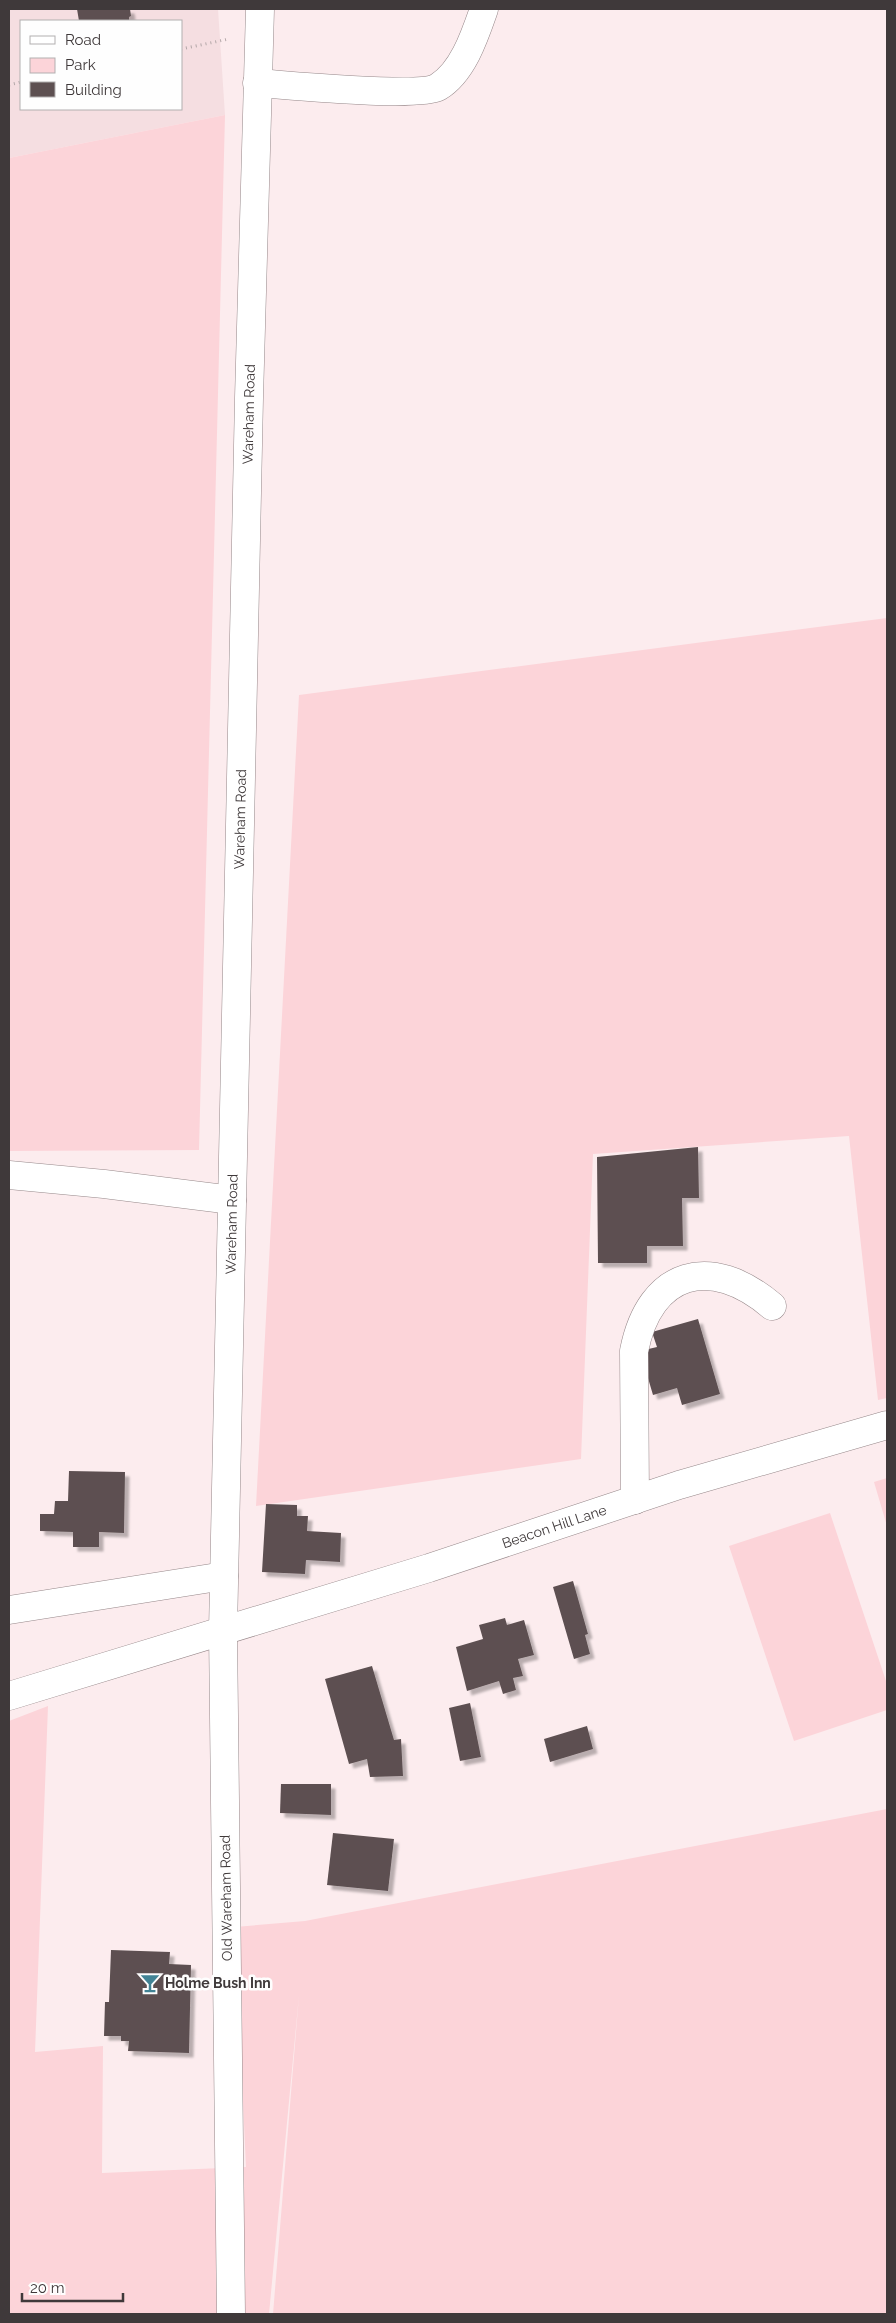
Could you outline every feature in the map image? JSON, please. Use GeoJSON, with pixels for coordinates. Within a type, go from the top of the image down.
{"type":"FeatureCollection","features":[{"type":"Feature","properties":{"kind":"street"},"geometry":{"type":"LineString","coordinates":[[257,83],[360,90],[426,90],[437,87],[455,70],[465,55],[484,9]]}},
{"type":"Feature","properties":{"kind":"street","name":"Wareham Road"},"geometry":{"type":"LineString","coordinates":[[223,1631],[259,21]]}},
{"type":"Feature","properties":{"kind":"street"},"geometry":{"type":"LineString","coordinates":[[9,1175],[104,1184],[232,1200]]}},
{"type":"Feature","properties":{"kind":"street"},"geometry":{"type":"LineString","coordinates":[[635,1500],[634,1351],[638,1330],[647,1310],[663,1291],[678,1279],[704,1276],[734,1280],[755,1292],[772,1306]]}},
{"type":"Feature","properties":{"kind":"street","name":"Beacon Hill Lane"},"geometry":{"type":"LineString","coordinates":[[9,1696],[429,1568],[679,1485],[887,1425]]}},
{"type":"Feature","properties":{"kind":"street"},"geometry":{"type":"LineString","coordinates":[[9,1610],[224,1576]]}},
{"type":"Feature","properties":{"kind":"street","name":"Old Wareham Road"},"geometry":{"type":"LineString","coordinates":[[223,1631],[231,2314]]}},
{"type":"Feature","properties":{"kind":"path"},"geometry":{"type":"LineString","coordinates":[[182,49],[259,21]]}},
{"type":"Feature","properties":{"kind":"shaded area"},"geometry":{"type":"Polygon","coordinates":[[[9,9],[218,9],[225,115],[9,158],[9,9]]]}},
{"type":"Feature","properties":{"kind":"green space"},"geometry":{"type":"Polygon","coordinates":[[[225,115],[199,1150],[9,1151],[9,158],[225,115]]]}},
{"type":"Feature","properties":{"kind":"green space"},"geometry":{"type":"Polygon","coordinates":[[[887,618],[887,1398],[878,1400],[849,1136],[593,1154],[581,1459],[256,1506],[299,695],[887,618]]]}},
{"type":"Feature","properties":{"kind":"green space"},"geometry":{"type":"Polygon","coordinates":[[[887,1478],[887,1526],[874,1482],[887,1478]]]}},
{"type":"Feature","properties":{"kind":"green space"},"geometry":{"type":"Polygon","coordinates":[[[830,1513],[887,1684],[887,1710],[794,1741],[729,1546],[830,1513]]]}},
{"type":"Feature","properties":{"kind":"green space"},"geometry":{"type":"Polygon","coordinates":[[[48,1706],[35,2052],[103,2046],[102,2173],[246,2167],[235,1927],[305,1921],[887,1809],[887,2314],[273,2314],[299,1995],[269,2314],[9,2314],[9,1721],[48,1706]]]}},
{"type":"Feature","properties":{"kind":"building"},"geometry":{"type":"Polygon","coordinates":[[[77,9],[130,9],[131,16],[129,20],[79,20],[77,9]]]}},
{"type":"Feature","properties":{"kind":"building"},"geometry":{"type":"Polygon","coordinates":[[[698,1147],[699,1198],[682,1198],[683,1246],[647,1246],[647,1263],[598,1263],[597,1157],[698,1147]]]}},
{"type":"Feature","properties":{"kind":"building"},"geometry":{"type":"Polygon","coordinates":[[[698,1319],[720,1394],[682,1405],[677,1388],[653,1395],[640,1351],[657,1347],[652,1332],[698,1319]]]}},
{"type":"Feature","properties":{"kind":"building"},"geometry":{"type":"Polygon","coordinates":[[[69,1471],[125,1472],[124,1533],[99,1532],[99,1547],[73,1547],[73,1532],[40,1531],[40,1514],[54,1514],[55,1501],[68,1501],[69,1471]]]}},
{"type":"Feature","properties":{"kind":"building"},"geometry":{"type":"Polygon","coordinates":[[[266,1504],[297,1505],[297,1516],[308,1516],[307,1531],[341,1533],[340,1562],[306,1560],[305,1574],[262,1572],[266,1504]]]}},
{"type":"Feature","properties":{"kind":"building"},"geometry":{"type":"Polygon","coordinates":[[[573,1581],[588,1634],[585,1635],[590,1654],[574,1659],[553,1587],[573,1581]]]}},
{"type":"Feature","properties":{"kind":"building"},"geometry":{"type":"Polygon","coordinates":[[[505,1618],[507,1625],[524,1620],[534,1655],[518,1659],[523,1676],[513,1678],[516,1690],[503,1694],[499,1681],[467,1691],[456,1647],[483,1639],[479,1625],[505,1618]]]}},
{"type":"Feature","properties":{"kind":"building"},"geometry":{"type":"Polygon","coordinates":[[[372,1666],[394,1740],[401,1739],[403,1776],[370,1777],[367,1759],[349,1764],[325,1679],[372,1666]]]}},
{"type":"Feature","properties":{"kind":"building"},"geometry":{"type":"Polygon","coordinates":[[[470,1703],[481,1757],[460,1761],[449,1708],[470,1703]]]}},
{"type":"Feature","properties":{"kind":"building"},"geometry":{"type":"Polygon","coordinates":[[[587,1726],[593,1749],[550,1762],[544,1739],[587,1726]]]}},
{"type":"Feature","properties":{"kind":"building"},"geometry":{"type":"Polygon","coordinates":[[[281,1784],[331,1784],[331,1815],[280,1813],[281,1784]]]}},
{"type":"Feature","properties":{"kind":"building"},"geometry":{"type":"Polygon","coordinates":[[[333,1833],[394,1839],[388,1891],[327,1885],[333,1833]]]}},
{"type":"Feature","properties":{"kind":"building","name":"Holme Bush Inn"},"geometry":{"type":"Polygon","coordinates":[[[111,1950],[170,1952],[169,1964],[191,1965],[189,2053],[128,2051],[129,2041],[121,2041],[121,2036],[104,2036],[105,2002],[109,2002],[111,1950]]]}},
{"type":"Feature","properties":{"kind":"place","name":"Holme Bush Inn"},"geometry":{"type":"Point","coordinates":[150,1983]}}]}
